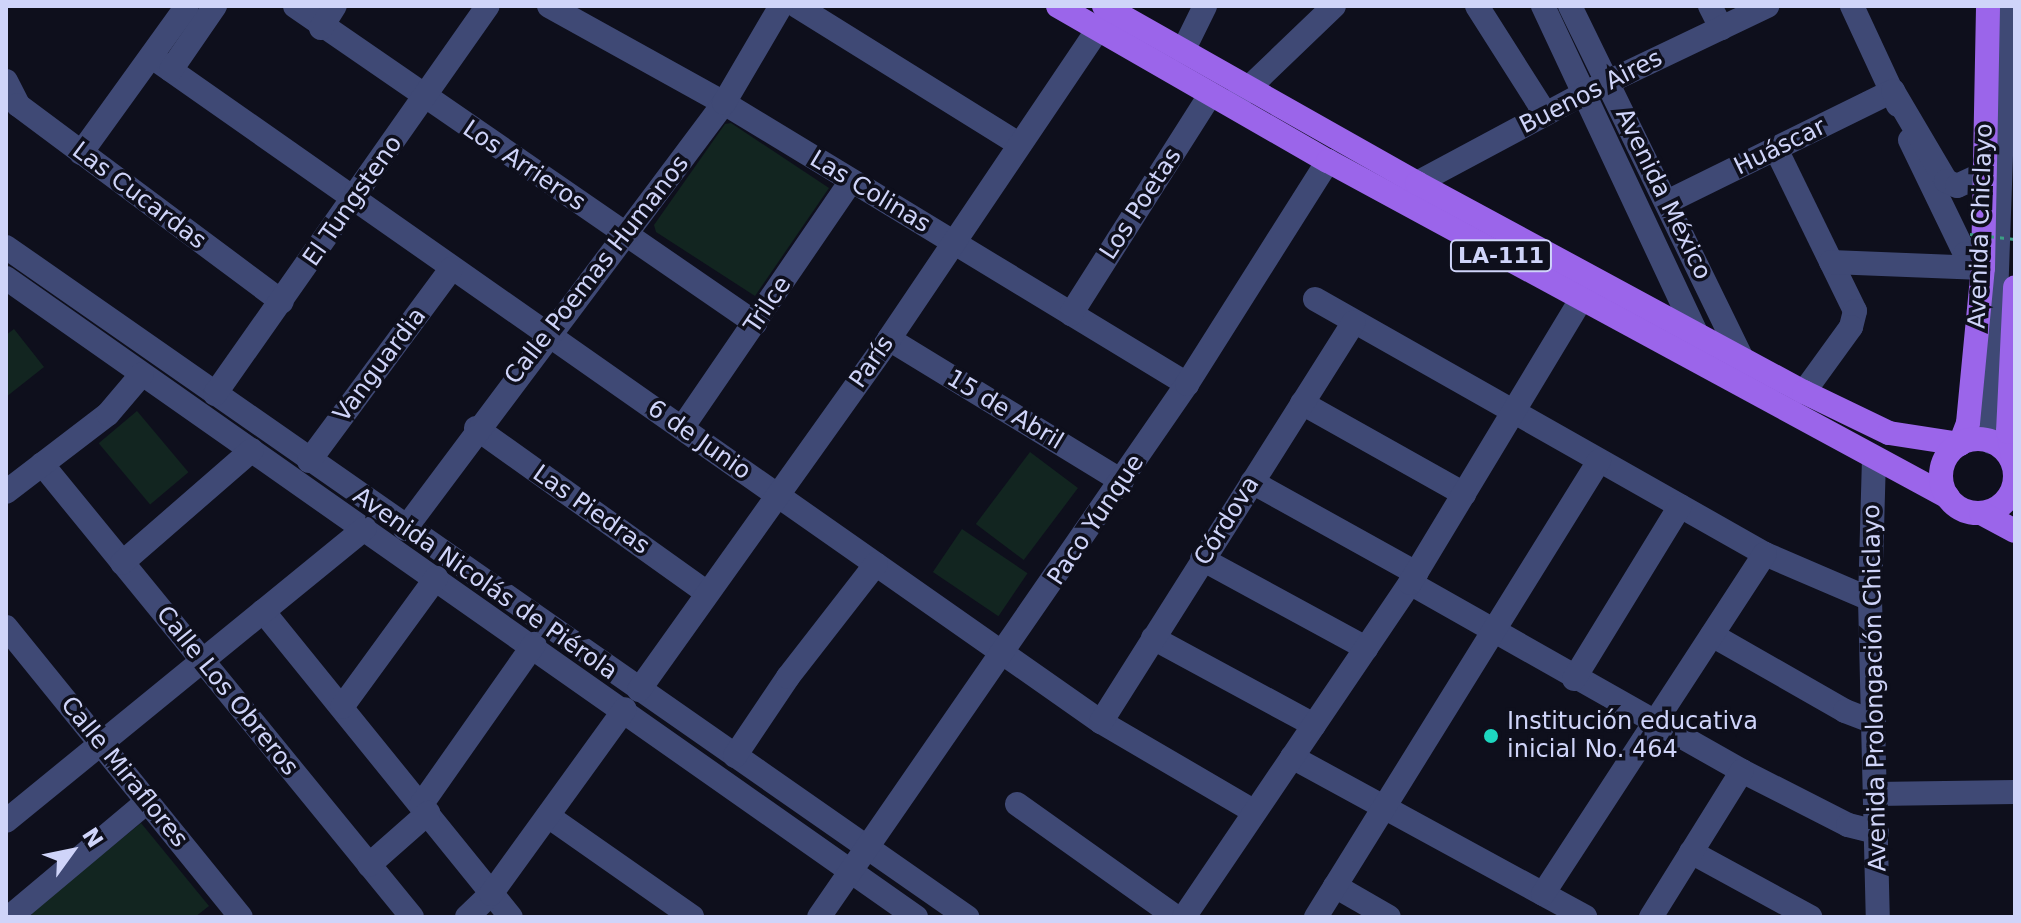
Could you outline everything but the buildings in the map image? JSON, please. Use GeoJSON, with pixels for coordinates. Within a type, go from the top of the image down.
{"type":"FeatureCollection","features":[{"type":"Feature","properties":{"kind":"main road","name":"LA-111"},"geometry":{"type":"LineString","coordinates":[[1058,6],[1101,18],[1183,51],[1417,183],[1804,392],[1889,433],[1960,444]]}},
{"type":"Feature","properties":{"kind":"main road","name":"Avenida Chiclayo"},"geometry":{"type":"LineString","coordinates":[[1960,444],[1968,423],[1983,268],[1988,6]]}},
{"type":"Feature","properties":{"kind":"main road","name":"LA-111"},"geometry":{"type":"LineString","coordinates":[[1101,18],[1220,101],[1948,497]]}},
{"type":"Feature","properties":{"kind":"main road","name":"Avenida Chiclayo"},"geometry":{"type":"LineString","coordinates":[[2005,435],[2014,346],[2015,287]]}},
{"type":"Feature","properties":{"kind":"main road"},"geometry":{"type":"LineString","coordinates":[[1981,513],[2011,495],[2015,483],[2005,435],[1960,444],[1944,462],[1943,486],[1948,497],[1968,512],[1981,513],[2015,531]]}},
{"type":"Feature","properties":{"kind":"street"},"geometry":{"type":"LineString","coordinates":[[161,64],[187,6]]}},
{"type":"Feature","properties":{"kind":"street"},"geometry":{"type":"LineString","coordinates":[[81,153],[215,6]]}},
{"type":"Feature","properties":{"kind":"street","name":"Los Arrieros"},"geometry":{"type":"LineString","coordinates":[[295,6],[321,28],[424,99],[755,323]]}},
{"type":"Feature","properties":{"kind":"street"},"geometry":{"type":"LineString","coordinates":[[321,28],[335,6]]}},
{"type":"Feature","properties":{"kind":"street","name":"El Tungsteno"},"geometry":{"type":"LineString","coordinates":[[215,394],[354,202],[488,6]]}},
{"type":"Feature","properties":{"kind":"street","name":"Las Colinas"},"geometry":{"type":"LineString","coordinates":[[549,6],[724,103],[1187,384]]}},
{"type":"Feature","properties":{"kind":"street","name":"Calle Poemas Humanos"},"geometry":{"type":"LineString","coordinates":[[405,529],[476,428],[627,236],[724,103],[781,6]]}},
{"type":"Feature","properties":{"kind":"street"},"geometry":{"type":"LineString","coordinates":[[797,6],[1019,144]]}},
{"type":"Feature","properties":{"kind":"street"},"geometry":{"type":"LineString","coordinates":[[1183,51],[1205,6]]}},
{"type":"Feature","properties":{"kind":"street","name":"Los Poetas"},"geometry":{"type":"LineString","coordinates":[[1071,314],[1220,101],[1244,86],[1334,6]]}},
{"type":"Feature","properties":{"kind":"street"},"geometry":{"type":"LineString","coordinates":[[1477,6],[1545,113]]}},
{"type":"Feature","properties":{"kind":"street","name":"Avenida México"},"geometry":{"type":"LineString","coordinates":[[1543,6],[1703,338],[1702,365]]}},
{"type":"Feature","properties":{"kind":"street","name":"Avenida México"},"geometry":{"type":"LineString","coordinates":[[1570,6],[1743,360]]}},
{"type":"Feature","properties":{"kind":"street"},"geometry":{"type":"LineString","coordinates":[[1710,6],[1721,28]]}},
{"type":"Feature","properties":{"kind":"street","name":"Buenos Aires"},"geometry":{"type":"LineString","coordinates":[[1417,183],[1545,113],[1767,6]]}},
{"type":"Feature","properties":{"kind":"street"},"geometry":{"type":"LineString","coordinates":[[1852,6],[1893,91],[1946,181],[1957,186],[1985,173]]}},
{"type":"Feature","properties":{"kind":"street","name":"Avenida Chiclayo"},"geometry":{"type":"LineString","coordinates":[[2005,435],[2006,6]]}},
{"type":"Feature","properties":{"kind":"street","name":"París"},"geometry":{"type":"LineString","coordinates":[[467,917],[491,894],[548,816],[889,339],[955,244],[1101,18]]}},
{"type":"Feature","properties":{"kind":"street","name":"6 de Junio"},"geometry":{"type":"LineString","coordinates":[[161,64],[1101,722],[1255,812]]}},
{"type":"Feature","properties":{"kind":"street","name":"Las Cucardas"},"geometry":{"type":"LineString","coordinates":[[6,81],[18,105],[282,302]]}},
{"type":"Feature","properties":{"kind":"street"},"geometry":{"type":"LineString","coordinates":[[1893,91],[1921,169],[1965,254],[1983,268]]}},
{"type":"Feature","properties":{"kind":"street","name":"Huáscar"},"geometry":{"type":"LineString","coordinates":[[1667,202],[1893,91]]}},
{"type":"Feature","properties":{"kind":"street"},"geometry":{"type":"LineString","coordinates":[[1776,149],[1855,311],[1851,327],[1804,392]]}},
{"type":"Feature","properties":{"kind":"street","name":"Paco Yunque"},"geometry":{"type":"LineString","coordinates":[[819,917],[857,857],[1004,654],[1122,481],[1328,161]]}},
{"type":"Feature","properties":{"kind":"street","name":"Trilce"},"geometry":{"type":"LineString","coordinates":[[682,428],[851,181]]}},
{"type":"Feature","properties":{"kind":"street","name":"Avenida Nicolás de Piérola"},"geometry":{"type":"LineString","coordinates":[[6,247],[405,529],[632,700],[857,857],[967,917]]}},
{"type":"Feature","properties":{"kind":"street"},"geometry":{"type":"LineString","coordinates":[[1831,262],[1983,268]]}},
{"type":"Feature","properties":{"kind":"street","name":"Vanguardia"},"geometry":{"type":"LineString","coordinates":[[309,461],[451,269]]}},
{"type":"Feature","properties":{"kind":"street","name":"Avenida Nicolás de Piérola"},"geometry":{"type":"LineString","coordinates":[[6,278],[534,644],[735,756],[857,857],[916,917]]}},
{"type":"Feature","properties":{"kind":"street"},"geometry":{"type":"LineString","coordinates":[[1315,299],[1765,554],[1870,599]]}},
{"type":"Feature","properties":{"kind":"street"},"geometry":{"type":"LineString","coordinates":[[1184,917],[1413,578],[1581,300]]}},
{"type":"Feature","properties":{"kind":"street","name":"Córdova"},"geometry":{"type":"LineString","coordinates":[[1101,722],[1354,322]]}},
{"type":"Feature","properties":{"kind":"street","name":"15 de Abril"},"geometry":{"type":"LineString","coordinates":[[889,339],[1122,481]]}},
{"type":"Feature","properties":{"kind":"street"},"geometry":{"type":"LineString","coordinates":[[1738,385],[1743,360]]}},
{"type":"Feature","properties":{"kind":"street"},"geometry":{"type":"LineString","coordinates":[[6,492],[108,414],[142,374]]}},
{"type":"Feature","properties":{"kind":"street"},"geometry":{"type":"LineString","coordinates":[[1302,403],[1464,494]]}},
{"type":"Feature","properties":{"kind":"street","name":"Las Piedras"},"geometry":{"type":"LineString","coordinates":[[476,428],[707,593]]}},
{"type":"Feature","properties":{"kind":"street"},"geometry":{"type":"LineString","coordinates":[[122,563],[252,450]]}},
{"type":"Feature","properties":{"kind":"street","name":"Avenida Prolongación Chiclayo"},"geometry":{"type":"LineString","coordinates":[[1874,458],[1870,599],[1878,917]]}},
{"type":"Feature","properties":{"kind":"street"},"geometry":{"type":"LineString","coordinates":[[1316,917],[1383,807],[1495,636],[1599,461]]}},
{"type":"Feature","properties":{"kind":"street","name":"Calle Los Obreros"},"geometry":{"type":"LineString","coordinates":[[42,464],[412,917]]}},
{"type":"Feature","properties":{"kind":"street"},"geometry":{"type":"LineString","coordinates":[[1252,482],[1413,578],[1495,636],[1742,771],[1848,825],[1877,832]]}},
{"type":"Feature","properties":{"kind":"street"},"geometry":{"type":"LineString","coordinates":[[1574,679],[1680,506]]}},
{"type":"Feature","properties":{"kind":"street"},"geometry":{"type":"LineString","coordinates":[[6,821],[365,528]]}},
{"type":"Feature","properties":{"kind":"street"},"geometry":{"type":"LineString","coordinates":[[1543,894],[1765,554]]}},
{"type":"Feature","properties":{"kind":"street"},"geometry":{"type":"LineString","coordinates":[[1202,559],[1366,648]]}},
{"type":"Feature","properties":{"kind":"street"},"geometry":{"type":"LineString","coordinates":[[735,756],[788,677],[876,564]]}},
{"type":"Feature","properties":{"kind":"street"},"geometry":{"type":"LineString","coordinates":[[342,707],[436,578]]}},
{"type":"Feature","properties":{"kind":"street"},"geometry":{"type":"LineString","coordinates":[[263,611],[511,917]]}},
{"type":"Feature","properties":{"kind":"street"},"geometry":{"type":"LineString","coordinates":[[1712,635],[1845,711],[1874,722]]}},
{"type":"Feature","properties":{"kind":"street"},"geometry":{"type":"LineString","coordinates":[[1153,638],[1314,725]]}},
{"type":"Feature","properties":{"kind":"street","name":"Calle Miraflores"},"geometry":{"type":"LineString","coordinates":[[10,641],[101,742],[148,801],[227,912]]}},
{"type":"Feature","properties":{"kind":"street"},"geometry":{"type":"LineString","coordinates":[[369,865],[425,809],[534,644]]}},
{"type":"Feature","properties":{"kind":"street"},"geometry":{"type":"LineString","coordinates":[[1292,757],[1585,917]]}},
{"type":"Feature","properties":{"kind":"street"},"geometry":{"type":"LineString","coordinates":[[1651,917],[1742,771]]}},
{"type":"Feature","properties":{"kind":"street"},"geometry":{"type":"LineString","coordinates":[[1875,794],[2015,792]]}},
{"type":"Feature","properties":{"kind":"street"},"geometry":{"type":"LineString","coordinates":[[11,914],[148,801]]}},
{"type":"Feature","properties":{"kind":"street"},"geometry":{"type":"LineString","coordinates":[[1017,804],[1176,917]]}},
{"type":"Feature","properties":{"kind":"street"},"geometry":{"type":"LineString","coordinates":[[548,816],[692,917]]}},
{"type":"Feature","properties":{"kind":"street"},"geometry":{"type":"LineString","coordinates":[[1691,852],[1810,917]]}},
{"type":"Feature","properties":{"kind":"street"},"geometry":{"type":"LineString","coordinates":[[1335,886],[1389,917]]}},
{"type":"Feature","properties":{"kind":"path"},"geometry":{"type":"LineString","coordinates":[[1970,234],[2015,239]]}},
{"type":"Feature","properties":{"kind":"green space"},"geometry":{"type":"Polygon","coordinates":[[[731,123],[829,188],[755,296],[656,232],[654,225],[725,124],[731,123]]]}},
{"type":"Feature","properties":{"kind":"green space"},"geometry":{"type":"Polygon","coordinates":[[[14,329],[44,367],[6,397],[6,335],[14,329]]]}},
{"type":"Feature","properties":{"kind":"green space"},"geometry":{"type":"Polygon","coordinates":[[[137,411],[188,472],[150,504],[99,443],[137,411]]]}},
{"type":"Feature","properties":{"kind":"green space"},"geometry":{"type":"Polygon","coordinates":[[[1030,452],[1078,488],[1024,560],[976,524],[1030,452]]]}},
{"type":"Feature","properties":{"kind":"green space"},"geometry":{"type":"Polygon","coordinates":[[[962,529],[1027,573],[998,616],[933,572],[962,529]]]}},
{"type":"Feature","properties":{"kind":"green space"},"geometry":{"type":"Polygon","coordinates":[[[141,823],[209,906],[195,917],[34,917],[30,913],[141,823]]]}},
{"type":"Feature","properties":{"kind":"place","name":"Institución educativa inicial No. 464"},"geometry":{"type":"Point","coordinates":[1491,736]}}]}
